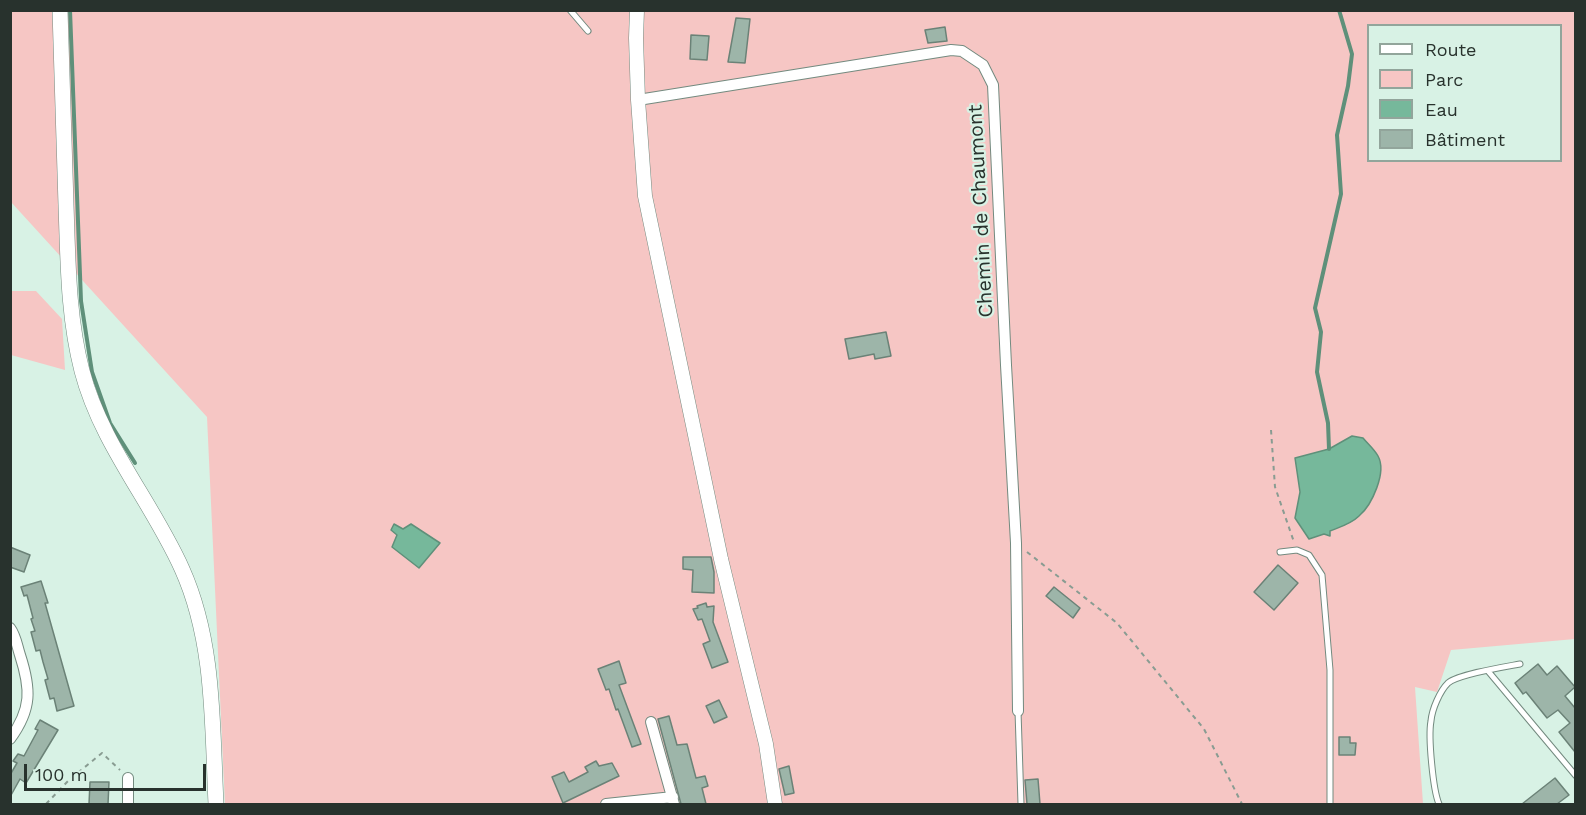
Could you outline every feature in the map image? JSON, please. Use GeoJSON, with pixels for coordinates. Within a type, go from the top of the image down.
{"type":"FeatureCollection","features":[{"type":"Feature","properties":{"kind":"main road"},"geometry":{"type":"LineString","coordinates":[[60,10],[68,270],[72,326],[82,372],[94,409],[167,537],[183,570],[195,603],[203,630],[207,659],[216,804]]}},
{"type":"Feature","properties":{"kind":"street"},"geometry":{"type":"LineString","coordinates":[[638,10],[636,38],[638,100],[645,196],[721,559],[766,744],[775,804]]}},
{"type":"Feature","properties":{"kind":"street","name":"Chemin de Chaumont"},"geometry":{"type":"LineString","coordinates":[[638,100],[951,50],[962,51],[983,65],[993,85],[1005,365],[1016,543],[1018,711]]}},
{"type":"Feature","properties":{"kind":"street"},"geometry":{"type":"LineString","coordinates":[[10,628],[27,678],[28,697],[23,721],[10,739]]}},
{"type":"Feature","properties":{"kind":"street"},"geometry":{"type":"LineString","coordinates":[[606,804],[673,801],[651,722]]}},
{"type":"Feature","properties":{"kind":"street"},"geometry":{"type":"LineString","coordinates":[[128,778],[128,804]]}},
{"type":"Feature","properties":{"kind":"lane"},"geometry":{"type":"LineString","coordinates":[[570,10],[588,31]]}},
{"type":"Feature","properties":{"kind":"lane"},"geometry":{"type":"LineString","coordinates":[[1280,552],[1297,550],[1309,555],[1322,575],[1330,670],[1330,804]]}},
{"type":"Feature","properties":{"kind":"lane"},"geometry":{"type":"LineString","coordinates":[[1439,804],[1432,759],[1431,720],[1441,692],[1450,682],[1520,663]]}},
{"type":"Feature","properties":{"kind":"lane"},"geometry":{"type":"LineString","coordinates":[[1488,671],[1575,776]]}},
{"type":"Feature","properties":{"kind":"lane"},"geometry":{"type":"LineString","coordinates":[[1018,711],[1021,804]]}},
{"type":"Feature","properties":{"kind":"path"},"geometry":{"type":"LineString","coordinates":[[1271,430],[1275,487],[1297,550]]}},
{"type":"Feature","properties":{"kind":"path"},"geometry":{"type":"LineString","coordinates":[[1016,543],[1117,623],[1204,729],[1242,804]]}},
{"type":"Feature","properties":{"kind":"path"},"geometry":{"type":"LineString","coordinates":[[46,804],[69,780],[102,753],[128,778]]}},
{"type":"Feature","properties":{"kind":"green space"},"geometry":{"type":"Polygon","coordinates":[[[11,11],[1575,11],[1575,639],[1451,650],[1437,692],[1415,687],[1423,804],[225,804],[207,417],[11,202],[11,11]]]}},
{"type":"Feature","properties":{"kind":"green space"},"geometry":{"type":"Polygon","coordinates":[[[10,291],[36,291],[62,319],[65,370],[11,355],[10,291]]]}},
{"type":"Feature","properties":{"kind":"water"},"geometry":{"type":"Polygon","coordinates":[[[1352,436],[1363,438],[1378,456],[1381,471],[1377,488],[1369,504],[1356,519],[1330,531],[1330,536],[1324,534],[1309,539],[1295,518],[1300,492],[1295,458],[1329,449],[1352,436]]]}},
{"type":"Feature","properties":{"kind":"water"},"geometry":{"type":"Polygon","coordinates":[[[394,524],[403,529],[411,524],[440,543],[419,568],[392,547],[397,535],[391,530],[394,524]]]}},
{"type":"Feature","properties":{"kind":"building"},"geometry":{"type":"Polygon","coordinates":[[[736,18],[750,19],[745,63],[728,62],[736,18]]]}},
{"type":"Feature","properties":{"kind":"building"},"geometry":{"type":"Polygon","coordinates":[[[945,27],[947,41],[928,43],[925,30],[945,27]]]}},
{"type":"Feature","properties":{"kind":"building"},"geometry":{"type":"Polygon","coordinates":[[[691,35],[709,36],[707,60],[690,59],[691,35]]]}},
{"type":"Feature","properties":{"kind":"building"},"geometry":{"type":"Polygon","coordinates":[[[886,332],[891,356],[875,359],[874,354],[849,359],[845,339],[886,332]]]}},
{"type":"Feature","properties":{"kind":"building"},"geometry":{"type":"Polygon","coordinates":[[[10,547],[30,555],[24,572],[10,567],[10,547]]]}},
{"type":"Feature","properties":{"kind":"building"},"geometry":{"type":"Polygon","coordinates":[[[683,557],[711,557],[714,593],[692,592],[693,570],[683,569],[683,557]]]}},
{"type":"Feature","properties":{"kind":"building"},"geometry":{"type":"Polygon","coordinates":[[[1278,565],[1298,583],[1274,610],[1254,592],[1278,565]]]}},
{"type":"Feature","properties":{"kind":"building"},"geometry":{"type":"Polygon","coordinates":[[[41,581],[74,706],[57,711],[54,698],[50,699],[45,680],[48,679],[40,650],[36,651],[31,632],[35,631],[27,595],[24,596],[21,587],[41,581]]]}},
{"type":"Feature","properties":{"kind":"building"},"geometry":{"type":"Polygon","coordinates":[[[1054,587],[1080,608],[1073,618],[1046,596],[1054,587]]]}},
{"type":"Feature","properties":{"kind":"building"},"geometry":{"type":"Polygon","coordinates":[[[706,603],[707,607],[714,606],[713,622],[728,662],[712,668],[703,644],[710,641],[702,619],[698,620],[693,609],[706,603]]]}},
{"type":"Feature","properties":{"kind":"building"},"geometry":{"type":"Polygon","coordinates":[[[619,661],[626,683],[619,685],[641,744],[632,747],[618,709],[616,710],[609,689],[606,690],[598,669],[619,661]]]}},
{"type":"Feature","properties":{"kind":"building"},"geometry":{"type":"Polygon","coordinates":[[[1538,664],[1547,675],[1557,666],[1575,687],[1565,696],[1575,708],[1575,752],[1559,732],[1570,723],[1558,710],[1547,718],[1526,692],[1523,694],[1515,683],[1538,664]]]}},
{"type":"Feature","properties":{"kind":"building"},"geometry":{"type":"Polygon","coordinates":[[[719,700],[727,717],[714,723],[706,706],[719,700]]]}},
{"type":"Feature","properties":{"kind":"building"},"geometry":{"type":"Polygon","coordinates":[[[669,716],[677,745],[687,744],[696,778],[705,776],[708,786],[702,788],[706,804],[681,804],[658,719],[669,716]]]}},
{"type":"Feature","properties":{"kind":"building"},"geometry":{"type":"Polygon","coordinates":[[[40,720],[58,730],[26,783],[20,779],[10,797],[10,775],[17,763],[13,761],[18,754],[24,756],[38,730],[35,729],[40,720]]]}},
{"type":"Feature","properties":{"kind":"building"},"geometry":{"type":"Polygon","coordinates":[[[1339,737],[1350,737],[1350,743],[1356,743],[1355,755],[1339,755],[1339,737]]]}},
{"type":"Feature","properties":{"kind":"building"},"geometry":{"type":"Polygon","coordinates":[[[596,761],[599,766],[612,763],[619,776],[563,803],[552,777],[564,772],[569,782],[588,772],[585,767],[596,761]]]}},
{"type":"Feature","properties":{"kind":"building"},"geometry":{"type":"Polygon","coordinates":[[[789,766],[794,793],[785,795],[779,769],[789,766]]]}},
{"type":"Feature","properties":{"kind":"building"},"geometry":{"type":"Polygon","coordinates":[[[1555,778],[1569,795],[1557,804],[1522,804],[1555,778]]]}},
{"type":"Feature","properties":{"kind":"building"},"geometry":{"type":"Polygon","coordinates":[[[1038,779],[1040,804],[1027,804],[1025,780],[1038,779]]]}},
{"type":"Feature","properties":{"kind":"building"},"geometry":{"type":"Polygon","coordinates":[[[90,782],[109,782],[108,804],[89,804],[90,782]]]}},
{"type":"Feature","properties":{"kind":"waterway"},"geometry":{"type":"LineString","coordinates":[[70,10],[81,301],[92,372],[110,423],[135,463]]}},
{"type":"Feature","properties":{"kind":"waterway"},"geometry":{"type":"LineString","coordinates":[[1329,449],[1328,423],[1317,372],[1321,332],[1315,308],[1341,194],[1337,135],[1348,86],[1352,54],[1339,10]]}}]}
